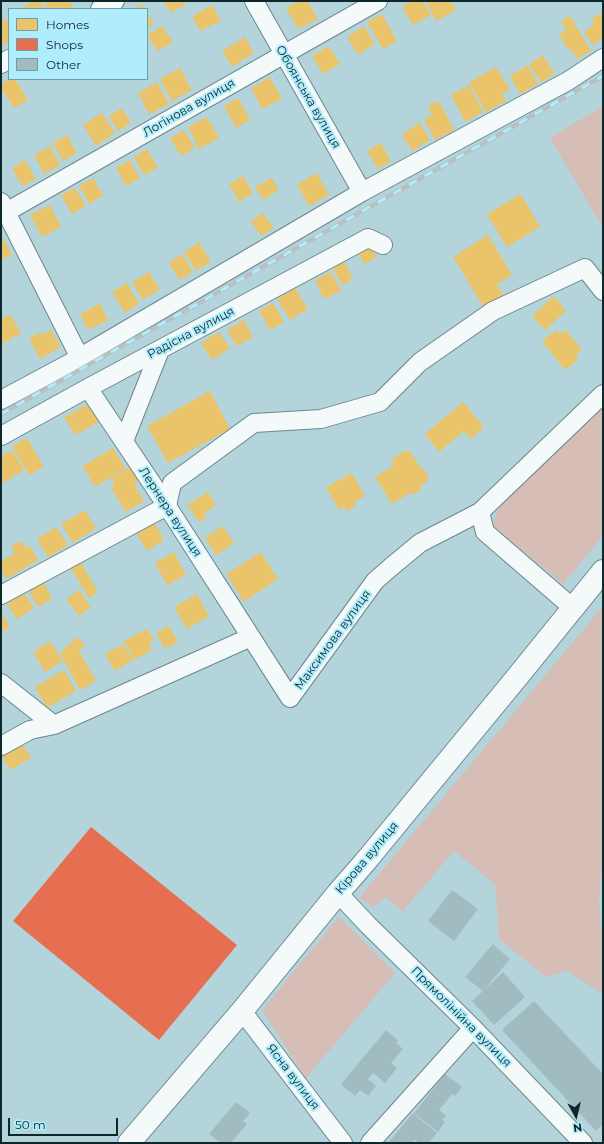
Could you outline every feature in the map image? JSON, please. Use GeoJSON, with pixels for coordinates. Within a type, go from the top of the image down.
{"type":"FeatureCollection","features":[{"type":"Feature","properties":{"kind":"main road","name":"Кірова вулиця"},"geometry":{"type":"LineString","coordinates":[[129,1143],[242,1011],[603,571]]}},
{"type":"Feature","properties":{"kind":"street"},"geometry":{"type":"LineString","coordinates":[[102,8],[115,1]]}},
{"type":"Feature","properties":{"kind":"street","name":"Обоянська вулиця"},"geometry":{"type":"LineString","coordinates":[[254,1],[362,192]]}},
{"type":"Feature","properties":{"kind":"street","name":"Логінова вулиця"},"geometry":{"type":"LineString","coordinates":[[3,210],[378,1]]}},
{"type":"Feature","properties":{"kind":"street"},"geometry":{"type":"LineString","coordinates":[[1,400],[76,360],[362,192],[568,81],[603,58]]}},
{"type":"Feature","properties":{"kind":"street"},"geometry":{"type":"LineString","coordinates":[[3,210],[76,360]]}},
{"type":"Feature","properties":{"kind":"street","name":"Радісна вулиця"},"geometry":{"type":"LineString","coordinates":[[1,436],[368,238],[383,245]]}},
{"type":"Feature","properties":{"kind":"street"},"geometry":{"type":"LineString","coordinates":[[1,595],[167,506],[172,482],[254,423],[321,419],[380,402],[420,362],[493,311],[585,268],[603,291]]}},
{"type":"Feature","properties":{"kind":"street"},"geometry":{"type":"LineString","coordinates":[[124,441],[160,350]]}},
{"type":"Feature","properties":{"kind":"street","name":"Лернера вулиця"},"geometry":{"type":"LineString","coordinates":[[88,388],[167,506],[251,637]]}},
{"type":"Feature","properties":{"kind":"street","name":"Максимова вулиця"},"geometry":{"type":"LineString","coordinates":[[251,637],[290,698],[375,581],[420,543],[480,512],[603,394]]}},
{"type":"Feature","properties":{"kind":"street"},"geometry":{"type":"LineString","coordinates":[[480,512],[485,532],[573,608]]}},
{"type":"Feature","properties":{"kind":"street"},"geometry":{"type":"LineString","coordinates":[[1,746],[30,730],[54,725],[251,637]]}},
{"type":"Feature","properties":{"kind":"street"},"geometry":{"type":"LineString","coordinates":[[1,683],[54,725]]}},
{"type":"Feature","properties":{"kind":"street","name":"Прямолінійна вулиця"},"geometry":{"type":"LineString","coordinates":[[338,893],[368,925],[473,1028],[583,1143]]}},
{"type":"Feature","properties":{"kind":"street","name":"Ясна вулиця"},"geometry":{"type":"LineString","coordinates":[[242,1011],[343,1143]]}},
{"type":"Feature","properties":{"kind":"street"},"geometry":{"type":"LineString","coordinates":[[370,1143],[473,1028]]}},
{"type":"Feature","properties":{"kind":"shaded area"},"geometry":{"type":"Polygon","coordinates":[[[603,106],[603,228],[550,138],[603,106]]]}},
{"type":"Feature","properties":{"kind":"shaded area"},"geometry":{"type":"Polygon","coordinates":[[[603,408],[603,536],[563,584],[492,526],[501,504],[603,408]]]}},
{"type":"Feature","properties":{"kind":"shaded area"},"geometry":{"type":"Polygon","coordinates":[[[603,606],[603,845],[599,901],[603,946],[603,994],[567,971],[546,977],[499,939],[495,884],[454,851],[403,911],[385,897],[373,907],[359,898],[603,606]]]}},
{"type":"Feature","properties":{"kind":"shaded area"},"geometry":{"type":"Polygon","coordinates":[[[339,917],[395,973],[306,1078],[262,1010],[339,917]]]}},
{"type":"Feature","properties":{"kind":"building: Homes"},"geometry":{"type":"Polygon","coordinates":[[[34,1],[41,1],[44,8],[21,8],[34,1]]]}},
{"type":"Feature","properties":{"kind":"building: Homes"},"geometry":{"type":"Polygon","coordinates":[[[44,1],[70,1],[73,7],[70,8],[48,8],[44,1]]]}},
{"type":"Feature","properties":{"kind":"building: Homes"},"geometry":{"type":"Polygon","coordinates":[[[163,1],[184,1],[186,4],[171,13],[163,1]]]}},
{"type":"Feature","properties":{"kind":"building: Homes"},"geometry":{"type":"Polygon","coordinates":[[[299,1],[308,1],[318,19],[298,29],[286,8],[299,1]]]}},
{"type":"Feature","properties":{"kind":"building: Homes"},"geometry":{"type":"Polygon","coordinates":[[[413,1],[423,1],[431,15],[413,25],[402,7],[413,1]]]}},
{"type":"Feature","properties":{"kind":"building: Homes"},"geometry":{"type":"Polygon","coordinates":[[[426,1],[451,1],[456,10],[436,21],[426,1]]]}},
{"type":"Feature","properties":{"kind":"building: Homes"},"geometry":{"type":"Polygon","coordinates":[[[142,4],[144,8],[136,8],[142,4]]]}},
{"type":"Feature","properties":{"kind":"building: Homes"},"geometry":{"type":"Polygon","coordinates":[[[212,5],[221,21],[200,31],[192,16],[212,5]]]}},
{"type":"Feature","properties":{"kind":"building: Homes"},"geometry":{"type":"Polygon","coordinates":[[[601,13],[603,16],[603,38],[593,45],[584,32],[594,25],[591,20],[601,13]]]}},
{"type":"Feature","properties":{"kind":"building: Homes"},"geometry":{"type":"Polygon","coordinates":[[[148,14],[154,24],[148,27],[148,14]]]}},
{"type":"Feature","properties":{"kind":"building: Homes"},"geometry":{"type":"Polygon","coordinates":[[[382,14],[397,41],[383,49],[367,22],[382,14]]]}},
{"type":"Feature","properties":{"kind":"building: Homes"},"geometry":{"type":"Polygon","coordinates":[[[570,16],[591,51],[577,59],[570,48],[568,50],[559,34],[566,30],[561,21],[570,16]]]}},
{"type":"Feature","properties":{"kind":"building: Homes"},"geometry":{"type":"Polygon","coordinates":[[[6,19],[8,22],[8,43],[2,46],[1,45],[1,22],[6,19]]]}},
{"type":"Feature","properties":{"kind":"building: Homes"},"geometry":{"type":"Polygon","coordinates":[[[162,26],[173,42],[158,51],[148,34],[162,26]]]}},
{"type":"Feature","properties":{"kind":"building: Homes"},"geometry":{"type":"Polygon","coordinates":[[[364,26],[375,44],[358,55],[347,37],[364,26]]]}},
{"type":"Feature","properties":{"kind":"building: Homes"},"geometry":{"type":"Polygon","coordinates":[[[245,37],[254,53],[232,67],[222,51],[245,37]]]}},
{"type":"Feature","properties":{"kind":"building: Homes"},"geometry":{"type":"Polygon","coordinates":[[[329,46],[340,64],[323,74],[312,56],[329,46]]]}},
{"type":"Feature","properties":{"kind":"building: Homes"},"geometry":{"type":"Polygon","coordinates":[[[543,55],[555,74],[541,82],[529,64],[543,55]]]}},
{"type":"Feature","properties":{"kind":"building: Homes"},"geometry":{"type":"Polygon","coordinates":[[[528,65],[538,84],[520,94],[510,76],[528,65]]]}},
{"type":"Feature","properties":{"kind":"building: Homes"},"geometry":{"type":"Polygon","coordinates":[[[496,67],[510,90],[502,94],[506,101],[486,112],[469,82],[496,67]]]}},
{"type":"Feature","properties":{"kind":"building: Homes"},"geometry":{"type":"Polygon","coordinates":[[[180,68],[192,90],[172,101],[160,79],[180,68]]]}},
{"type":"Feature","properties":{"kind":"building: Homes"},"geometry":{"type":"Polygon","coordinates":[[[270,77],[282,99],[262,109],[251,88],[270,77]]]}},
{"type":"Feature","properties":{"kind":"building: Homes"},"geometry":{"type":"Polygon","coordinates":[[[8,80],[16,80],[28,100],[14,108],[1,88],[1,84],[8,80]]]}},
{"type":"Feature","properties":{"kind":"building: Homes"},"geometry":{"type":"Polygon","coordinates":[[[157,82],[169,104],[149,114],[138,93],[157,82]]]}},
{"type":"Feature","properties":{"kind":"building: Homes"},"geometry":{"type":"Polygon","coordinates":[[[469,85],[483,112],[465,122],[451,95],[469,85]]]}},
{"type":"Feature","properties":{"kind":"building: Homes"},"geometry":{"type":"Polygon","coordinates":[[[238,98],[250,120],[236,128],[224,106],[238,98]]]}},
{"type":"Feature","properties":{"kind":"building: Homes"},"geometry":{"type":"Polygon","coordinates":[[[439,101],[454,130],[435,140],[424,119],[432,115],[428,106],[439,101]]]}},
{"type":"Feature","properties":{"kind":"building: Homes"},"geometry":{"type":"Polygon","coordinates":[[[122,108],[131,123],[118,131],[109,116],[122,108]]]}},
{"type":"Feature","properties":{"kind":"building: Homes"},"geometry":{"type":"Polygon","coordinates":[[[102,113],[115,133],[96,146],[83,125],[102,113]]]}},
{"type":"Feature","properties":{"kind":"building: Homes"},"geometry":{"type":"Polygon","coordinates":[[[207,117],[219,138],[199,149],[188,127],[207,117]]]}},
{"type":"Feature","properties":{"kind":"building: Homes"},"geometry":{"type":"Polygon","coordinates":[[[420,123],[430,140],[412,151],[402,134],[420,123]]]}},
{"type":"Feature","properties":{"kind":"building: Homes"},"geometry":{"type":"Polygon","coordinates":[[[184,130],[195,148],[181,156],[170,138],[184,130]]]}},
{"type":"Feature","properties":{"kind":"building: Homes"},"geometry":{"type":"Polygon","coordinates":[[[67,135],[77,153],[63,161],[53,143],[67,135]]]}},
{"type":"Feature","properties":{"kind":"building: Homes"},"geometry":{"type":"Polygon","coordinates":[[[381,143],[391,161],[378,169],[367,151],[381,143]]]}},
{"type":"Feature","properties":{"kind":"building: Homes"},"geometry":{"type":"Polygon","coordinates":[[[50,146],[60,165],[44,174],[34,155],[50,146]]]}},
{"type":"Feature","properties":{"kind":"building: Homes"},"geometry":{"type":"Polygon","coordinates":[[[147,149],[158,168],[144,175],[134,157],[147,149]]]}},
{"type":"Feature","properties":{"kind":"building: Homes"},"geometry":{"type":"Polygon","coordinates":[[[25,160],[36,179],[22,186],[12,168],[25,160]]]}},
{"type":"Feature","properties":{"kind":"building: Homes"},"geometry":{"type":"Polygon","coordinates":[[[130,160],[140,178],[126,186],[116,168],[130,160]]]}},
{"type":"Feature","properties":{"kind":"building: Homes"},"geometry":{"type":"Polygon","coordinates":[[[317,173],[329,195],[309,206],[297,184],[317,173]]]}},
{"type":"Feature","properties":{"kind":"building: Homes"},"geometry":{"type":"Polygon","coordinates":[[[243,176],[253,193],[239,202],[229,184],[243,176]]]}},
{"type":"Feature","properties":{"kind":"building: Homes"},"geometry":{"type":"Polygon","coordinates":[[[93,178],[103,196],[89,204],[79,186],[93,178]]]}},
{"type":"Feature","properties":{"kind":"building: Homes"},"geometry":{"type":"Polygon","coordinates":[[[272,178],[279,190],[263,200],[255,187],[272,178]]]}},
{"type":"Feature","properties":{"kind":"building: Homes"},"geometry":{"type":"Polygon","coordinates":[[[75,188],[86,206],[72,214],[61,195],[75,188]]]}},
{"type":"Feature","properties":{"kind":"building: Homes"},"geometry":{"type":"Polygon","coordinates":[[[521,194],[540,227],[507,247],[487,214],[521,194]]]}},
{"type":"Feature","properties":{"kind":"building: Homes"},"geometry":{"type":"Polygon","coordinates":[[[50,205],[61,227],[42,237],[30,215],[50,205]]]}},
{"type":"Feature","properties":{"kind":"building: Homes"},"geometry":{"type":"Polygon","coordinates":[[[263,213],[274,228],[261,236],[251,221],[263,213]]]}},
{"type":"Feature","properties":{"kind":"building: Homes"},"geometry":{"type":"Polygon","coordinates":[[[1,235],[12,255],[1,260],[1,235]]]}},
{"type":"Feature","properties":{"kind":"building: Homes"},"geometry":{"type":"Polygon","coordinates":[[[488,235],[512,275],[497,284],[504,296],[484,308],[453,257],[488,235]]]}},
{"type":"Feature","properties":{"kind":"building: Homes"},"geometry":{"type":"Polygon","coordinates":[[[199,242],[211,262],[196,271],[184,252],[199,242]]]}},
{"type":"Feature","properties":{"kind":"building: Homes"},"geometry":{"type":"Polygon","coordinates":[[[370,243],[377,257],[364,264],[357,251],[370,243]]]}},
{"type":"Feature","properties":{"kind":"building: Homes"},"geometry":{"type":"Polygon","coordinates":[[[182,254],[193,272],[179,280],[169,262],[182,254]]]}},
{"type":"Feature","properties":{"kind":"building: Homes"},"geometry":{"type":"Polygon","coordinates":[[[344,261],[353,279],[342,285],[332,267],[344,261]]]}},
{"type":"Feature","properties":{"kind":"building: Homes"},"geometry":{"type":"Polygon","coordinates":[[[149,272],[160,289],[143,300],[132,282],[149,272]]]}},
{"type":"Feature","properties":{"kind":"building: Homes"},"geometry":{"type":"Polygon","coordinates":[[[331,272],[341,291],[324,299],[315,280],[331,272]]]}},
{"type":"Feature","properties":{"kind":"building: Homes"},"geometry":{"type":"Polygon","coordinates":[[[127,283],[139,304],[125,313],[112,292],[127,283]]]}},
{"type":"Feature","properties":{"kind":"building: Homes"},"geometry":{"type":"Polygon","coordinates":[[[295,288],[308,309],[290,320],[277,299],[295,288]]]}},
{"type":"Feature","properties":{"kind":"building: Homes"},"geometry":{"type":"Polygon","coordinates":[[[554,296],[566,311],[545,330],[532,316],[554,296]]]}},
{"type":"Feature","properties":{"kind":"building: Homes"},"geometry":{"type":"Polygon","coordinates":[[[100,303],[108,320],[88,330],[80,314],[100,303]]]}},
{"type":"Feature","properties":{"kind":"building: Homes"},"geometry":{"type":"Polygon","coordinates":[[[273,303],[284,322],[270,330],[259,311],[273,303]]]}},
{"type":"Feature","properties":{"kind":"building: Homes"},"geometry":{"type":"Polygon","coordinates":[[[10,314],[21,333],[2,344],[1,320],[10,314]]]}},
{"type":"Feature","properties":{"kind":"building: Homes"},"geometry":{"type":"Polygon","coordinates":[[[244,320],[253,337],[237,346],[227,330],[244,320]]]}},
{"type":"Feature","properties":{"kind":"building: Homes"},"geometry":{"type":"Polygon","coordinates":[[[51,330],[61,347],[40,359],[29,338],[40,332],[41,335],[51,330]]]}},
{"type":"Feature","properties":{"kind":"building: Homes"},"geometry":{"type":"Polygon","coordinates":[[[556,330],[560,334],[566,330],[582,350],[576,354],[579,359],[565,370],[542,341],[556,330]]]}},
{"type":"Feature","properties":{"kind":"building: Homes"},"geometry":{"type":"Polygon","coordinates":[[[219,332],[230,348],[212,360],[201,343],[219,332]]]}},
{"type":"Feature","properties":{"kind":"building: Homes"},"geometry":{"type":"Polygon","coordinates":[[[210,391],[230,429],[168,463],[147,426],[210,391]]]}},
{"type":"Feature","properties":{"kind":"building: Homes"},"geometry":{"type":"Polygon","coordinates":[[[463,402],[484,427],[471,439],[464,431],[439,452],[425,434],[463,402]]]}},
{"type":"Feature","properties":{"kind":"building: Homes"},"geometry":{"type":"Polygon","coordinates":[[[88,404],[99,422],[75,435],[64,417],[88,404]]]}},
{"type":"Feature","properties":{"kind":"building: Homes"},"geometry":{"type":"Polygon","coordinates":[[[27,438],[44,467],[29,475],[12,446],[27,438]]]}},
{"type":"Feature","properties":{"kind":"building: Homes"},"geometry":{"type":"Polygon","coordinates":[[[113,448],[126,469],[95,487],[83,466],[113,448]]]}},
{"type":"Feature","properties":{"kind":"building: Homes"},"geometry":{"type":"Polygon","coordinates":[[[12,450],[24,470],[3,483],[1,480],[1,456],[12,450]]]}},
{"type":"Feature","properties":{"kind":"building: Homes"},"geometry":{"type":"Polygon","coordinates":[[[404,451],[410,451],[421,468],[427,473],[428,481],[420,486],[422,489],[413,495],[411,492],[392,504],[375,477],[394,465],[391,460],[404,451]]]}},
{"type":"Feature","properties":{"kind":"building: Homes"},"geometry":{"type":"Polygon","coordinates":[[[131,467],[139,480],[134,484],[144,501],[126,512],[111,488],[115,485],[111,479],[131,467]]]}},
{"type":"Feature","properties":{"kind":"building: Homes"},"geometry":{"type":"Polygon","coordinates":[[[352,473],[365,496],[354,502],[356,506],[348,511],[345,507],[339,510],[326,487],[352,473]]]}},
{"type":"Feature","properties":{"kind":"building: Homes"},"geometry":{"type":"Polygon","coordinates":[[[208,492],[216,505],[204,513],[207,517],[199,522],[187,505],[208,492]]]}},
{"type":"Feature","properties":{"kind":"building: Homes"},"geometry":{"type":"Polygon","coordinates":[[[85,510],[96,528],[73,543],[61,524],[85,510]]]}},
{"type":"Feature","properties":{"kind":"building: Homes"},"geometry":{"type":"Polygon","coordinates":[[[153,520],[164,540],[147,551],[135,531],[153,520]]]}},
{"type":"Feature","properties":{"kind":"building: Homes"},"geometry":{"type":"Polygon","coordinates":[[[223,526],[234,543],[216,555],[205,538],[223,526]]]}},
{"type":"Feature","properties":{"kind":"building: Homes"},"geometry":{"type":"Polygon","coordinates":[[[56,527],[68,545],[48,557],[37,539],[56,527]]]}},
{"type":"Feature","properties":{"kind":"building: Homes"},"geometry":{"type":"Polygon","coordinates":[[[22,541],[26,548],[30,546],[38,560],[6,579],[1,570],[1,561],[15,553],[11,546],[22,541]]]}},
{"type":"Feature","properties":{"kind":"building: Homes"},"geometry":{"type":"Polygon","coordinates":[[[174,552],[186,575],[167,585],[155,563],[174,552]]]}},
{"type":"Feature","properties":{"kind":"building: Homes"},"geometry":{"type":"Polygon","coordinates":[[[261,552],[278,579],[244,602],[226,574],[261,552]]]}},
{"type":"Feature","properties":{"kind":"building: Homes"},"geometry":{"type":"Polygon","coordinates":[[[80,561],[98,592],[89,598],[70,567],[80,561]]]}},
{"type":"Feature","properties":{"kind":"building: Homes"},"geometry":{"type":"Polygon","coordinates":[[[43,581],[52,599],[38,607],[28,590],[43,581]]]}},
{"type":"Feature","properties":{"kind":"building: Homes"},"geometry":{"type":"Polygon","coordinates":[[[79,590],[91,607],[79,616],[66,599],[79,590]]]}},
{"type":"Feature","properties":{"kind":"building: Homes"},"geometry":{"type":"Polygon","coordinates":[[[24,593],[34,608],[17,619],[7,604],[24,593]]]}},
{"type":"Feature","properties":{"kind":"building: Homes"},"geometry":{"type":"Polygon","coordinates":[[[197,594],[209,616],[187,629],[174,607],[197,594]]]}},
{"type":"Feature","properties":{"kind":"building: Homes"},"geometry":{"type":"Polygon","coordinates":[[[1,612],[10,627],[1,632],[1,612]]]}},
{"type":"Feature","properties":{"kind":"building: Homes"},"geometry":{"type":"Polygon","coordinates":[[[169,626],[178,642],[165,649],[156,633],[169,626]]]}},
{"type":"Feature","properties":{"kind":"building: Homes"},"geometry":{"type":"Polygon","coordinates":[[[147,629],[154,640],[149,643],[152,650],[134,660],[124,641],[147,629]]]}},
{"type":"Feature","properties":{"kind":"building: Homes"},"geometry":{"type":"Polygon","coordinates":[[[77,637],[85,645],[79,651],[96,681],[80,690],[60,653],[77,637]]]}},
{"type":"Feature","properties":{"kind":"building: Homes"},"geometry":{"type":"Polygon","coordinates":[[[50,641],[63,661],[45,672],[33,652],[50,641]]]}},
{"type":"Feature","properties":{"kind":"building: Homes"},"geometry":{"type":"Polygon","coordinates":[[[123,644],[133,660],[115,671],[105,654],[123,644]]]}},
{"type":"Feature","properties":{"kind":"building: Homes"},"geometry":{"type":"Polygon","coordinates":[[[64,670],[76,691],[47,708],[35,687],[64,670]]]}},
{"type":"Feature","properties":{"kind":"building: Homes"},"geometry":{"type":"Polygon","coordinates":[[[22,743],[31,758],[10,770],[1,755],[22,743]]]}},
{"type":"Feature","properties":{"kind":"building: Shops"},"geometry":{"type":"Polygon","coordinates":[[[91,827],[237,945],[159,1040],[13,921],[91,827]]]}},
{"type":"Feature","properties":{"kind":"building: Other"},"geometry":{"type":"Polygon","coordinates":[[[452,890],[478,909],[454,941],[428,921],[452,890]]]}},
{"type":"Feature","properties":{"kind":"building: Other"},"geometry":{"type":"Polygon","coordinates":[[[493,944],[510,959],[484,990],[503,972],[525,997],[494,1025],[472,1001],[483,991],[465,977],[493,944]]]}},
{"type":"Feature","properties":{"kind":"building: Other"},"geometry":{"type":"Polygon","coordinates":[[[534,1001],[603,1074],[603,1124],[596,1131],[502,1030],[534,1001]]]}},
{"type":"Feature","properties":{"kind":"building: Other"},"geometry":{"type":"Polygon","coordinates":[[[386,1030],[398,1040],[396,1043],[403,1049],[391,1063],[397,1068],[385,1083],[373,1073],[368,1079],[376,1086],[368,1096],[360,1090],[355,1096],[341,1084],[386,1030]]]}},
{"type":"Feature","properties":{"kind":"building: Other"},"geometry":{"type":"Polygon","coordinates":[[[445,1074],[462,1087],[455,1096],[452,1094],[439,1110],[446,1115],[442,1120],[445,1122],[438,1132],[414,1113],[445,1074]]]}},
{"type":"Feature","properties":{"kind":"building: Other"},"geometry":{"type":"Polygon","coordinates":[[[236,1102],[250,1113],[243,1121],[247,1124],[231,1143],[220,1143],[209,1134],[236,1102]]]}},
{"type":"Feature","properties":{"kind":"building: Other"},"geometry":{"type":"Polygon","coordinates":[[[413,1113],[437,1133],[429,1143],[424,1143],[423,1141],[419,1143],[415,1140],[413,1143],[389,1142],[413,1113]]]}},
{"type":"Feature","properties":{"kind":"railway"},"geometry":{"type":"LineString","coordinates":[[1,414],[603,76]]}}]}
